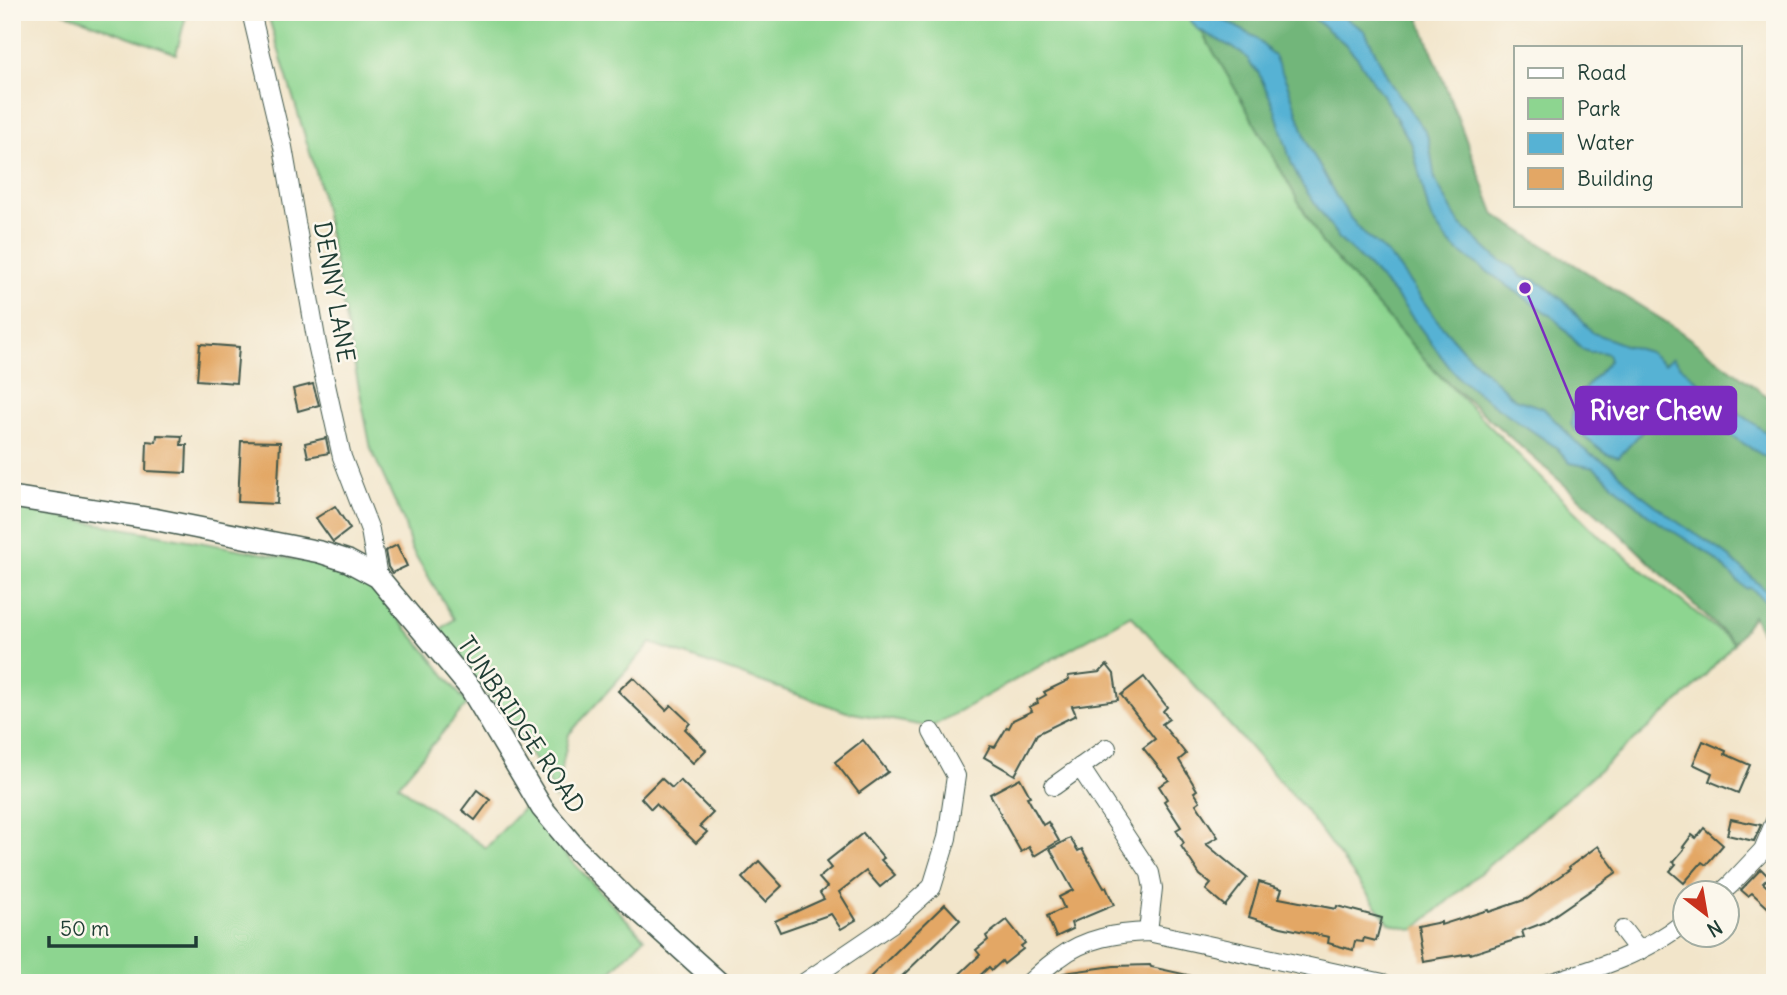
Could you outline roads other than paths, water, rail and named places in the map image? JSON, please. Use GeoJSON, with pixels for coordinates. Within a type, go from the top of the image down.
{"type":"FeatureCollection","features":[{"type":"Feature","properties":{"kind":"street","name":"DENNY LANE"},"geometry":{"type":"LineString","coordinates":[[251,12],[283,147],[317,344],[342,457],[370,530],[378,577]]}},
{"type":"Feature","properties":{"kind":"street"},"geometry":{"type":"LineString","coordinates":[[12,497],[153,519],[320,552],[348,561],[378,577]]}},
{"type":"Feature","properties":{"kind":"street","name":"TUNBRIDGE ROAD"},"geometry":{"type":"LineString","coordinates":[[378,577],[471,689],[542,808],[577,850],[625,898],[719,983]]}},
{"type":"Feature","properties":{"kind":"street"},"geometry":{"type":"LineString","coordinates":[[804,983],[891,924],[932,887],[947,838],[956,776],[932,732]]}},
{"type":"Feature","properties":{"kind":"street"},"geometry":{"type":"LineString","coordinates":[[1054,786],[1107,748]]}},
{"type":"Feature","properties":{"kind":"street"},"geometry":{"type":"LineString","coordinates":[[1080,767],[1150,873],[1153,888],[1148,932]]}},
{"type":"Feature","properties":{"kind":"street"},"geometry":{"type":"LineString","coordinates":[[1735,880],[1763,850],[1775,821]]}},
{"type":"Feature","properties":{"kind":"street"},"geometry":{"type":"LineString","coordinates":[[1549,983],[1639,951],[1672,929]]}},
{"type":"Feature","properties":{"kind":"street"},"geometry":{"type":"LineString","coordinates":[[1623,930],[1639,951]]}},
{"type":"Feature","properties":{"kind":"street"},"geometry":{"type":"LineString","coordinates":[[1029,983],[1061,956],[1096,938],[1148,932],[1383,983]]}},
{"type":"Feature","properties":{"kind":"water"},"geometry":{"type":"Polygon","coordinates":[[[1190,12],[1216,12],[1222,19],[1255,37],[1274,56],[1287,83],[1309,147],[1336,196],[1366,236],[1394,261],[1462,349],[1515,399],[1543,408],[1581,447],[1611,465],[1638,492],[1726,554],[1773,597],[1775,621],[1767,603],[1750,587],[1747,589],[1742,585],[1709,554],[1652,518],[1594,468],[1570,463],[1557,448],[1461,380],[1397,297],[1340,240],[1302,185],[1292,165],[1273,104],[1258,72],[1241,52],[1197,29],[1191,21],[1190,12]]]}},
{"type":"Feature","properties":{"kind":"water"},"geometry":{"type":"Polygon","coordinates":[[[1306,12],[1336,12],[1365,31],[1391,84],[1426,132],[1435,180],[1459,223],[1495,257],[1515,269],[1522,277],[1545,286],[1564,301],[1593,333],[1649,352],[1664,364],[1672,358],[1709,390],[1775,439],[1775,463],[1725,432],[1677,408],[1662,414],[1649,415],[1641,433],[1619,457],[1606,454],[1575,430],[1571,424],[1574,401],[1610,360],[1608,354],[1582,349],[1555,319],[1448,242],[1429,213],[1412,145],[1386,101],[1357,57],[1306,12]]]}},
{"type":"Feature","properties":{"kind":"place","name":"River Chew"},"geometry":{"type":"Point","coordinates":[1525,288]}}]}
